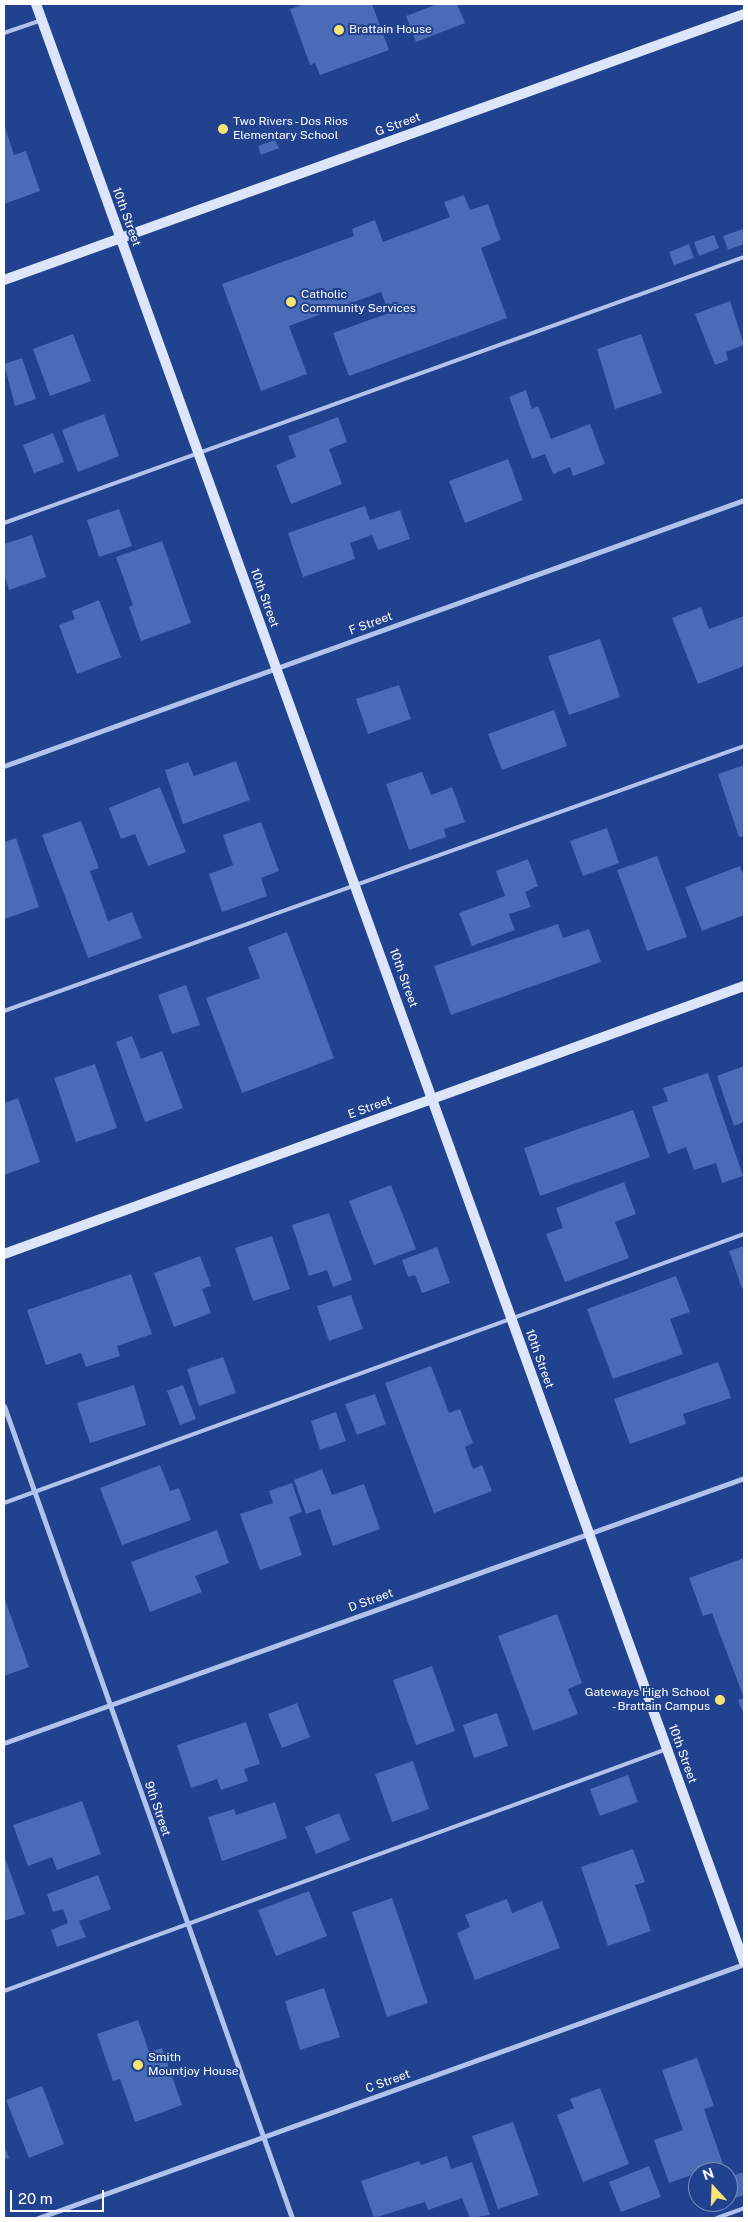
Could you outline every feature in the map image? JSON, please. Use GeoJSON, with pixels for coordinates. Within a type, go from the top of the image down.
{"type":"FeatureCollection","features":[{"type":"Feature","properties":{"kind":"street","name":"10th Street"},"geometry":{"type":"LineString","coordinates":[[36,4],[434,1099],[744,1963]]}},
{"type":"Feature","properties":{"kind":"street","name":"G Street"},"geometry":{"type":"LineString","coordinates":[[4,280],[744,14]]}},
{"type":"Feature","properties":{"kind":"street","name":"F Street"},"geometry":{"type":"LineString","coordinates":[[4,766],[744,500]]}},
{"type":"Feature","properties":{"kind":"street","name":"E Street"},"geometry":{"type":"LineString","coordinates":[[4,1254],[744,986]]}},
{"type":"Feature","properties":{"kind":"street","name":"9th Street"},"geometry":{"type":"LineString","coordinates":[[4,1406],[292,2218]]}},
{"type":"Feature","properties":{"kind":"street","name":"D Street"},"geometry":{"type":"LineString","coordinates":[[4,1743],[744,1478]]}},
{"type":"Feature","properties":{"kind":"street","name":"C Street"},"geometry":{"type":"LineString","coordinates":[[38,2218],[744,1963]]}},
{"type":"Feature","properties":{"kind":"lane"},"geometry":{"type":"LineString","coordinates":[[4,33],[41,20]]}},
{"type":"Feature","properties":{"kind":"lane"},"geometry":{"type":"LineString","coordinates":[[4,523],[744,257]]}},
{"type":"Feature","properties":{"kind":"lane"},"geometry":{"type":"LineString","coordinates":[[4,1011],[744,746]]}},
{"type":"Feature","properties":{"kind":"lane"},"geometry":{"type":"LineString","coordinates":[[4,1503],[744,1234]]}},
{"type":"Feature","properties":{"kind":"lane"},"geometry":{"type":"LineString","coordinates":[[4,1990],[187,1926],[667,1749]]}},
{"type":"Feature","properties":{"kind":"lane"},"geometry":{"type":"LineString","coordinates":[[717,2218],[744,2208]]}},
{"type":"Feature","properties":{"kind":"building","name":"Brattain House"},"geometry":{"type":"Polygon","coordinates":[[[305,4],[372,4],[389,50],[320,75],[315,63],[310,65],[290,9],[305,4]]]}},
{"type":"Feature","properties":{"kind":"building"},"geometry":{"type":"Polygon","coordinates":[[[438,4],[457,4],[465,23],[416,42],[406,16],[438,4]]]}},
{"type":"Feature","properties":{"kind":"building"},"geometry":{"type":"Polygon","coordinates":[[[4,124],[14,155],[26,151],[40,191],[4,204],[4,124]]]}},
{"type":"Feature","properties":{"kind":"building"},"geometry":{"type":"Polygon","coordinates":[[[275,140],[279,148],[261,155],[258,146],[275,140]]]}},
{"type":"Feature","properties":{"kind":"building","name":"Catholic Community Services"},"geometry":{"type":"Polygon","coordinates":[[[464,195],[470,210],[488,204],[501,240],[481,248],[507,318],[349,376],[333,333],[389,313],[381,292],[289,326],[307,374],[261,391],[222,284],[354,236],[352,229],[375,220],[383,242],[450,217],[444,202],[464,195]]]}},
{"type":"Feature","properties":{"kind":"building"},"geometry":{"type":"Polygon","coordinates":[[[743,229],[744,244],[728,250],[723,236],[743,229]]]}},
{"type":"Feature","properties":{"kind":"building"},"geometry":{"type":"Polygon","coordinates":[[[714,235],[719,248],[699,256],[694,242],[714,235]]]}},
{"type":"Feature","properties":{"kind":"building"},"geometry":{"type":"Polygon","coordinates":[[[689,244],[694,258],[674,265],[669,252],[689,244]]]}},
{"type":"Feature","properties":{"kind":"building"},"geometry":{"type":"Polygon","coordinates":[[[730,301],[744,345],[726,352],[728,360],[715,365],[695,314],[730,301]]]}},
{"type":"Feature","properties":{"kind":"building"},"geometry":{"type":"Polygon","coordinates":[[[73,334],[91,381],[50,396],[33,349],[73,334]]]}},
{"type":"Feature","properties":{"kind":"building"},"geometry":{"type":"Polygon","coordinates":[[[641,334],[662,393],[615,409],[597,349],[641,334]]]}},
{"type":"Feature","properties":{"kind":"building"},"geometry":{"type":"Polygon","coordinates":[[[22,358],[36,399],[15,406],[4,364],[22,358]]]}},
{"type":"Feature","properties":{"kind":"building"},"geometry":{"type":"Polygon","coordinates":[[[526,390],[532,409],[538,406],[551,439],[590,424],[605,464],[573,476],[570,467],[553,474],[545,454],[532,459],[509,397],[526,390]]]}},
{"type":"Feature","properties":{"kind":"building"},"geometry":{"type":"Polygon","coordinates":[[[104,414],[119,456],[78,472],[62,430],[104,414]]]}},
{"type":"Feature","properties":{"kind":"building"},"geometry":{"type":"Polygon","coordinates":[[[338,417],[347,442],[329,449],[342,484],[291,504],[276,465],[296,457],[288,436],[338,417]]]}},
{"type":"Feature","properties":{"kind":"building"},"geometry":{"type":"Polygon","coordinates":[[[53,433],[64,462],[34,473],[23,445],[53,433]]]}},
{"type":"Feature","properties":{"kind":"building"},"geometry":{"type":"Polygon","coordinates":[[[508,459],[523,500],[465,523],[449,481],[508,459]]]}},
{"type":"Feature","properties":{"kind":"building"},"geometry":{"type":"Polygon","coordinates":[[[365,506],[370,520],[400,510],[410,539],[378,550],[372,535],[350,543],[355,559],[303,577],[288,533],[365,506]]]}},
{"type":"Feature","properties":{"kind":"building"},"geometry":{"type":"Polygon","coordinates":[[[119,509],[132,546],[99,557],[87,520],[119,509]]]}},
{"type":"Feature","properties":{"kind":"building"},"geometry":{"type":"Polygon","coordinates":[[[32,535],[46,577],[9,590],[4,574],[4,544],[32,535]]]}},
{"type":"Feature","properties":{"kind":"building"},"geometry":{"type":"Polygon","coordinates":[[[162,541],[191,623],[141,641],[129,607],[133,605],[116,557],[162,541]]]}},
{"type":"Feature","properties":{"kind":"building"},"geometry":{"type":"Polygon","coordinates":[[[99,600],[121,657],[77,674],[59,625],[75,619],[72,611],[99,600]]]}},
{"type":"Feature","properties":{"kind":"building"},"geometry":{"type":"Polygon","coordinates":[[[701,607],[709,629],[744,616],[744,666],[698,684],[672,618],[701,607]]]}},
{"type":"Feature","properties":{"kind":"building"},"geometry":{"type":"Polygon","coordinates":[[[600,639],[620,697],[569,715],[548,656],[600,639]]]}},
{"type":"Feature","properties":{"kind":"building"},"geometry":{"type":"Polygon","coordinates":[[[399,685],[411,719],[368,734],[356,699],[399,685]]]}},
{"type":"Feature","properties":{"kind":"building"},"geometry":{"type":"Polygon","coordinates":[[[554,710],[567,746],[502,770],[488,734],[554,710]]]}},
{"type":"Feature","properties":{"kind":"building"},"geometry":{"type":"Polygon","coordinates":[[[236,761],[250,800],[183,824],[165,770],[188,762],[194,776],[236,761]]]}},
{"type":"Feature","properties":{"kind":"building"},"geometry":{"type":"Polygon","coordinates":[[[744,765],[744,836],[739,837],[718,774],[744,765]]]}},
{"type":"Feature","properties":{"kind":"building"},"geometry":{"type":"Polygon","coordinates":[[[422,772],[431,795],[452,787],[465,822],[444,829],[446,837],[409,850],[386,784],[422,772]]]}},
{"type":"Feature","properties":{"kind":"building"},"geometry":{"type":"Polygon","coordinates":[[[160,787],[186,852],[148,866],[135,834],[121,839],[109,808],[160,787]]]}},
{"type":"Feature","properties":{"kind":"building"},"geometry":{"type":"Polygon","coordinates":[[[81,821],[99,868],[90,871],[108,921],[132,912],[142,938],[88,958],[42,835],[81,821]]]}},
{"type":"Feature","properties":{"kind":"building"},"geometry":{"type":"Polygon","coordinates":[[[261,822],[279,871],[261,878],[267,896],[222,912],[209,874],[233,865],[223,835],[261,822]]]}},
{"type":"Feature","properties":{"kind":"building"},"geometry":{"type":"Polygon","coordinates":[[[607,828],[619,863],[583,876],[570,841],[607,828]]]}},
{"type":"Feature","properties":{"kind":"building"},"geometry":{"type":"Polygon","coordinates":[[[16,838],[39,907],[4,919],[4,842],[16,838]]]}},
{"type":"Feature","properties":{"kind":"building"},"geometry":{"type":"Polygon","coordinates":[[[657,856],[687,937],[647,951],[617,870],[657,856]]]}},
{"type":"Feature","properties":{"kind":"building"},"geometry":{"type":"Polygon","coordinates":[[[528,859],[538,886],[525,892],[531,907],[509,914],[515,930],[472,946],[459,913],[505,896],[496,871],[528,859]]]}},
{"type":"Feature","properties":{"kind":"building"},"geometry":{"type":"Polygon","coordinates":[[[740,866],[744,877],[744,915],[702,931],[685,887],[740,866]]]}},
{"type":"Feature","properties":{"kind":"building"},"geometry":{"type":"Polygon","coordinates":[[[558,924],[563,938],[589,929],[601,962],[451,1015],[434,966],[558,924]]]}},
{"type":"Feature","properties":{"kind":"building"},"geometry":{"type":"Polygon","coordinates":[[[287,932],[334,1058],[242,1093],[206,998],[260,978],[248,947],[287,932]]]}},
{"type":"Feature","properties":{"kind":"building"},"geometry":{"type":"Polygon","coordinates":[[[186,985],[200,1025],[172,1034],[158,995],[186,985]]]}},
{"type":"Feature","properties":{"kind":"building"},"geometry":{"type":"Polygon","coordinates":[[[132,1036],[141,1059],[162,1051],[183,1108],[145,1122],[116,1042],[132,1036]]]}},
{"type":"Feature","properties":{"kind":"building"},"geometry":{"type":"Polygon","coordinates":[[[95,1064],[117,1128],[76,1142],[54,1078],[95,1064]]]}},
{"type":"Feature","properties":{"kind":"building"},"geometry":{"type":"Polygon","coordinates":[[[744,1066],[744,1122],[734,1126],[717,1076],[744,1066]]]}},
{"type":"Feature","properties":{"kind":"building"},"geometry":{"type":"Polygon","coordinates":[[[708,1073],[743,1176],[722,1183],[716,1163],[694,1170],[686,1147],[668,1154],[652,1107],[668,1101],[663,1088],[708,1073]]]}},
{"type":"Feature","properties":{"kind":"building"},"geometry":{"type":"Polygon","coordinates":[[[18,1098],[40,1162],[4,1175],[4,1103],[18,1098]]]}},
{"type":"Feature","properties":{"kind":"building"},"geometry":{"type":"Polygon","coordinates":[[[633,1110],[650,1157],[540,1196],[524,1148],[633,1110]]]}},
{"type":"Feature","properties":{"kind":"building"},"geometry":{"type":"Polygon","coordinates":[[[624,1182],[636,1214],[615,1222],[629,1258],[565,1282],[546,1234],[563,1228],[556,1208],[624,1182]]]}},
{"type":"Feature","properties":{"kind":"building"},"geometry":{"type":"Polygon","coordinates":[[[391,1185],[416,1249],[374,1265],[349,1201],[391,1185]]]}},
{"type":"Feature","properties":{"kind":"building"},"geometry":{"type":"Polygon","coordinates":[[[329,1213],[352,1280],[333,1287],[327,1270],[309,1276],[292,1225],[329,1213]]]}},
{"type":"Feature","properties":{"kind":"building"},"geometry":{"type":"Polygon","coordinates":[[[272,1236],[290,1289],[253,1301],[235,1248],[272,1236]]]}},
{"type":"Feature","properties":{"kind":"building"},"geometry":{"type":"Polygon","coordinates":[[[744,1246],[744,1291],[743,1291],[729,1251],[744,1246]]]}},
{"type":"Feature","properties":{"kind":"building"},"geometry":{"type":"Polygon","coordinates":[[[437,1247],[450,1283],[422,1293],[415,1275],[408,1277],[402,1260],[437,1247]]]}},
{"type":"Feature","properties":{"kind":"building"},"geometry":{"type":"Polygon","coordinates":[[[200,1256],[211,1286],[202,1289],[211,1313],[174,1327],[154,1273],[200,1256]]]}},
{"type":"Feature","properties":{"kind":"building"},"geometry":{"type":"Polygon","coordinates":[[[131,1274],[152,1334],[117,1346],[120,1356],[86,1367],[81,1353],[46,1365],[27,1310],[131,1274]]]}},
{"type":"Feature","properties":{"kind":"building"},"geometry":{"type":"Polygon","coordinates":[[[676,1276],[690,1312],[670,1319],[683,1354],[613,1379],[587,1309],[676,1276]]]}},
{"type":"Feature","properties":{"kind":"building"},"geometry":{"type":"Polygon","coordinates":[[[351,1295],[363,1329],[329,1341],[317,1306],[351,1295]]]}},
{"type":"Feature","properties":{"kind":"building"},"geometry":{"type":"Polygon","coordinates":[[[223,1357],[236,1393],[199,1406],[187,1369],[223,1357]]]}},
{"type":"Feature","properties":{"kind":"building"},"geometry":{"type":"Polygon","coordinates":[[[718,1362],[731,1398],[683,1414],[686,1424],[630,1444],[614,1399],[718,1362]]]}},
{"type":"Feature","properties":{"kind":"building"},"geometry":{"type":"Polygon","coordinates":[[[431,1366],[449,1413],[460,1409],[473,1443],[465,1447],[473,1469],[482,1465],[492,1491],[434,1513],[385,1383],[431,1366]]]}},
{"type":"Feature","properties":{"kind":"building"},"geometry":{"type":"Polygon","coordinates":[[[134,1385],[146,1425],[90,1443],[77,1403],[134,1385]]]}},
{"type":"Feature","properties":{"kind":"building"},"geometry":{"type":"Polygon","coordinates":[[[183,1385],[196,1419],[180,1425],[167,1391],[183,1385]]]}},
{"type":"Feature","properties":{"kind":"building"},"geometry":{"type":"Polygon","coordinates":[[[375,1394],[386,1424],[357,1435],[345,1404],[375,1394]]]}},
{"type":"Feature","properties":{"kind":"building"},"geometry":{"type":"Polygon","coordinates":[[[336,1412],[346,1441],[320,1450],[311,1421],[336,1412]]]}},
{"type":"Feature","properties":{"kind":"building"},"geometry":{"type":"Polygon","coordinates":[[[160,1465],[170,1491],[179,1488],[191,1520],[122,1545],[100,1488],[160,1465]]]}},
{"type":"Feature","properties":{"kind":"building"},"geometry":{"type":"Polygon","coordinates":[[[322,1469],[332,1495],[364,1484],[380,1529],[333,1546],[320,1509],[306,1514],[294,1480],[322,1469]]]}},
{"type":"Feature","properties":{"kind":"building"},"geometry":{"type":"Polygon","coordinates":[[[292,1483],[302,1512],[289,1517],[302,1555],[260,1570],[240,1514],[273,1503],[269,1491],[292,1483]]]}},
{"type":"Feature","properties":{"kind":"building"},"geometry":{"type":"Polygon","coordinates":[[[217,1530],[229,1563],[195,1576],[202,1592],[150,1612],[131,1562],[217,1530]]]}},
{"type":"Feature","properties":{"kind":"building"},"geometry":{"type":"Polygon","coordinates":[[[744,1558],[744,1698],[712,1613],[703,1616],[689,1578],[744,1558]]]}},
{"type":"Feature","properties":{"kind":"building"},"geometry":{"type":"Polygon","coordinates":[[[4,1597],[29,1667],[4,1676],[4,1597]]]}},
{"type":"Feature","properties":{"kind":"building"},"geometry":{"type":"Polygon","coordinates":[[[557,1614],[582,1683],[568,1689],[578,1714],[533,1731],[498,1636],[557,1614]]]}},
{"type":"Feature","properties":{"kind":"building"},"geometry":{"type":"Polygon","coordinates":[[[432,1666],[455,1731],[416,1745],[393,1680],[432,1666]]]}},
{"type":"Feature","properties":{"kind":"building"},"geometry":{"type":"Polygon","coordinates":[[[744,1698],[744,1715],[738,1700],[744,1698]]]}},
{"type":"Feature","properties":{"kind":"building"},"geometry":{"type":"Polygon","coordinates":[[[297,1703],[310,1737],[282,1748],[268,1714],[297,1703]]]}},
{"type":"Feature","properties":{"kind":"building"},"geometry":{"type":"Polygon","coordinates":[[[497,1713],[508,1746],[474,1758],[463,1725],[497,1713]]]}},
{"type":"Feature","properties":{"kind":"building"},"geometry":{"type":"Polygon","coordinates":[[[246,1722],[260,1764],[244,1769],[248,1781],[221,1790],[217,1779],[191,1788],[177,1745],[246,1722]]]}},
{"type":"Feature","properties":{"kind":"building"},"geometry":{"type":"Polygon","coordinates":[[[413,1761],[429,1809],[392,1822],[375,1774],[413,1761]]]}},
{"type":"Feature","properties":{"kind":"building"},"geometry":{"type":"Polygon","coordinates":[[[628,1775],[638,1802],[600,1816],[590,1789],[628,1775]]]}},
{"type":"Feature","properties":{"kind":"building"},"geometry":{"type":"Polygon","coordinates":[[[82,1801],[101,1854],[57,1870],[52,1857],[28,1866],[13,1825],[82,1801]]]}},
{"type":"Feature","properties":{"kind":"building"},"geometry":{"type":"Polygon","coordinates":[[[275,1802],[287,1838],[222,1861],[208,1817],[234,1809],[236,1815],[275,1802]]]}},
{"type":"Feature","properties":{"kind":"building"},"geometry":{"type":"Polygon","coordinates":[[[339,1813],[350,1840],[316,1854],[305,1827],[339,1813]]]}},
{"type":"Feature","properties":{"kind":"building"},"geometry":{"type":"Polygon","coordinates":[[[633,1849],[645,1882],[635,1885],[651,1931],[608,1946],[581,1867],[633,1849]]]}},
{"type":"Feature","properties":{"kind":"building"},"geometry":{"type":"Polygon","coordinates":[[[4,1855],[25,1914],[4,1921],[4,1855]]]}},
{"type":"Feature","properties":{"kind":"building"},"geometry":{"type":"Polygon","coordinates":[[[98,1875],[111,1909],[79,1921],[86,1937],[57,1947],[51,1930],[68,1923],[63,1909],[53,1912],[47,1894],[98,1875]]]}},
{"type":"Feature","properties":{"kind":"building"},"geometry":{"type":"Polygon","coordinates":[[[309,1891],[327,1936],[276,1956],[258,1910],[309,1891]]]}},
{"type":"Feature","properties":{"kind":"building"},"geometry":{"type":"Polygon","coordinates":[[[392,1898],[428,2003],[387,2017],[352,1912],[392,1898]]]}},
{"type":"Feature","properties":{"kind":"building"},"geometry":{"type":"Polygon","coordinates":[[[507,1899],[512,1913],[542,1901],[560,1948],[475,1980],[457,1933],[470,1927],[465,1915],[507,1899]]]}},
{"type":"Feature","properties":{"kind":"building"},"geometry":{"type":"Polygon","coordinates":[[[324,1988],[340,2037],[300,2050],[285,2001],[324,1988]]]}},
{"type":"Feature","properties":{"kind":"building","name":"Smith Mountjoy House"},"geometry":{"type":"Polygon","coordinates":[[[138,2020],[149,2052],[162,2048],[182,2105],[135,2122],[120,2079],[113,2081],[97,2034],[138,2020]]]}},
{"type":"Feature","properties":{"kind":"building"},"geometry":{"type":"Polygon","coordinates":[[[697,2058],[714,2106],[704,2109],[722,2162],[688,2162],[688,2176],[669,2183],[654,2140],[683,2130],[662,2070],[697,2058]]]}},
{"type":"Feature","properties":{"kind":"building"},"geometry":{"type":"Polygon","coordinates":[[[42,2086],[64,2144],[29,2158],[6,2100],[42,2086]]]}},
{"type":"Feature","properties":{"kind":"building"},"geometry":{"type":"Polygon","coordinates":[[[600,2088],[629,2164],[583,2182],[557,2115],[574,2108],[570,2099],[600,2088]]]}},
{"type":"Feature","properties":{"kind":"building"},"geometry":{"type":"Polygon","coordinates":[[[513,2122],[539,2195],[498,2209],[472,2136],[513,2122]]]}},
{"type":"Feature","properties":{"kind":"building"},"geometry":{"type":"Polygon","coordinates":[[[4,2145],[9,2158],[4,2160],[4,2145]]]}},
{"type":"Feature","properties":{"kind":"building"},"geometry":{"type":"Polygon","coordinates":[[[447,2156],[451,2169],[472,2162],[490,2215],[470,2218],[462,2198],[428,2210],[425,2202],[374,2218],[361,2181],[419,2161],[421,2165],[447,2156]]]}},
{"type":"Feature","properties":{"kind":"building"},"geometry":{"type":"Polygon","coordinates":[[[649,2166],[661,2197],[621,2212],[609,2182],[649,2166]]]}},
{"type":"Feature","properties":{"kind":"building"},"geometry":{"type":"Polygon","coordinates":[[[744,2172],[744,2195],[738,2197],[738,2174],[744,2172]]]}},
{"type":"Feature","properties":{"kind":"place","name":"Brattain House"},"geometry":{"type":"Point","coordinates":[339,30]}},
{"type":"Feature","properties":{"kind":"place","name":"Two Rivers - Dos Rios Elementary School"},"geometry":{"type":"Point","coordinates":[223,129]}},
{"type":"Feature","properties":{"kind":"place","name":"Catholic Community Services"},"geometry":{"type":"Point","coordinates":[291,302]}},
{"type":"Feature","properties":{"kind":"place","name":"Gateways High School - Brattain Campus"},"geometry":{"type":"Point","coordinates":[720,1700]}},
{"type":"Feature","properties":{"kind":"place","name":"Smith Mountjoy House"},"geometry":{"type":"Point","coordinates":[138,2065]}}]}
